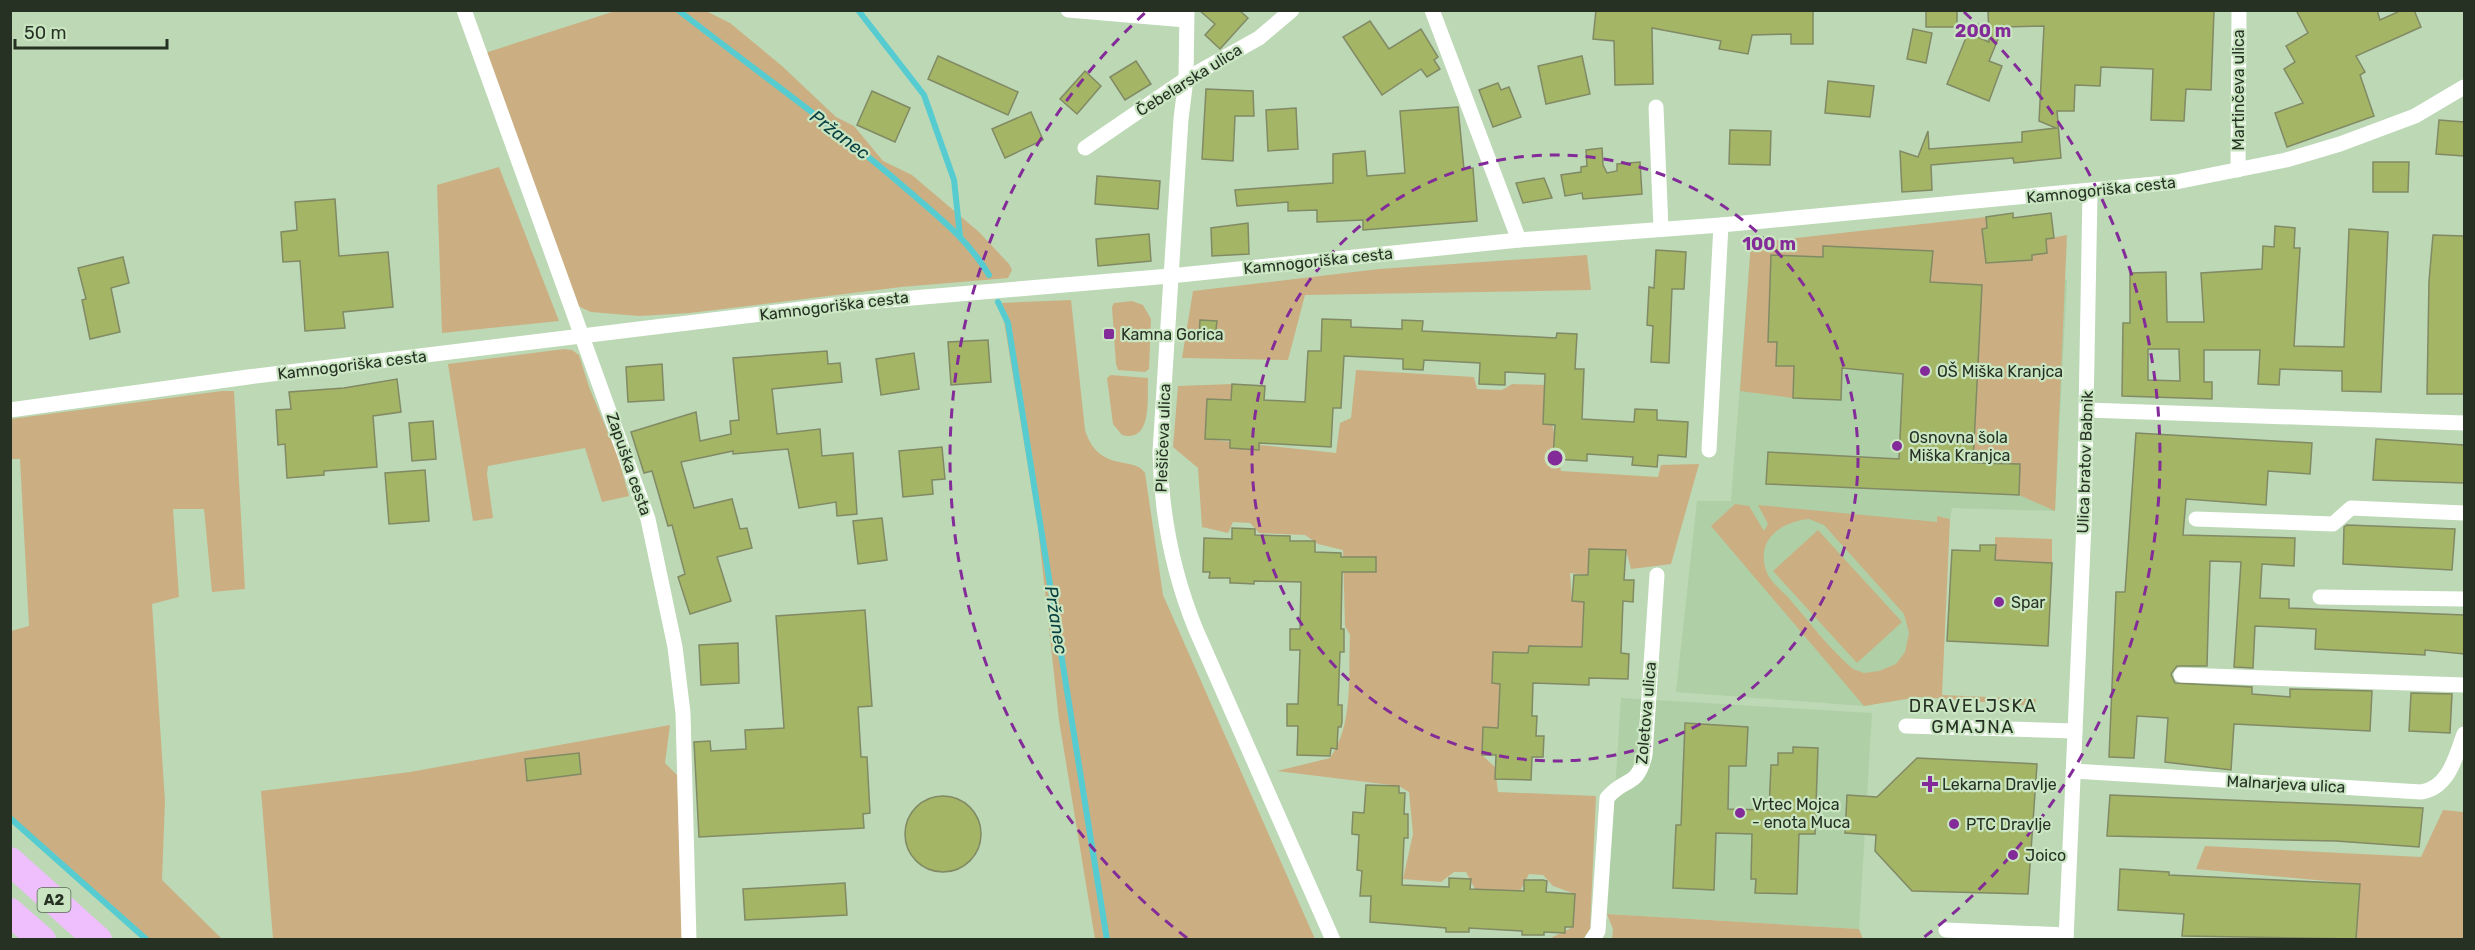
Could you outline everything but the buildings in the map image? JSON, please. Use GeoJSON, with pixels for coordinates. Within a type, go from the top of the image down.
{"type":"FeatureCollection","features":[{"type":"Feature","properties":{"kind":"highway","name":"A2"},"geometry":{"type":"LineString","coordinates":[[10,861],[98,939]]}},
{"type":"Feature","properties":{"kind":"highway","name":"A2"},"geometry":{"type":"LineString","coordinates":[[10,912],[42,939]]}},
{"type":"Feature","properties":{"kind":"street","name":"Zapuška cesta"},"geometry":{"type":"LineString","coordinates":[[464,10],[648,519],[675,647],[683,713],[688,939]]}},
{"type":"Feature","properties":{"kind":"street"},"geometry":{"type":"LineString","coordinates":[[1068,10],[1186,15]]}},
{"type":"Feature","properties":{"kind":"street","name":"Čebelarska ulica"},"geometry":{"type":"LineString","coordinates":[[1085,148],[1186,79],[1259,38],[1292,10]]}},
{"type":"Feature","properties":{"kind":"street"},"geometry":{"type":"LineString","coordinates":[[1432,10],[1519,240]]}},
{"type":"Feature","properties":{"kind":"street","name":"Martinčeva ulica"},"geometry":{"type":"LineString","coordinates":[[2238,170],[2239,10]]}},
{"type":"Feature","properties":{"kind":"street","name":"Plešičeva ulica"},"geometry":{"type":"LineString","coordinates":[[1186,15],[1186,79],[1170,276],[1160,452],[1161,492],[1166,533],[1180,591],[1196,630],[1333,939]]}},
{"type":"Feature","properties":{"kind":"street","name":"Kamnogoriška cesta"},"geometry":{"type":"LineString","coordinates":[[10,410],[248,377],[965,292],[1170,276],[1519,240],[1721,225],[2176,183],[2286,160],[2340,144],[2415,116],[2464,87]]}},
{"type":"Feature","properties":{"kind":"street"},"geometry":{"type":"LineString","coordinates":[[1656,107],[1661,229]]}},
{"type":"Feature","properties":{"kind":"street","name":"Ulica bratov Babnik"},"geometry":{"type":"LineString","coordinates":[[1946,930],[2066,937],[2087,410],[2090,192]]}},
{"type":"Feature","properties":{"kind":"street"},"geometry":{"type":"LineString","coordinates":[[1709,450],[1721,225]]}},
{"type":"Feature","properties":{"kind":"street"},"geometry":{"type":"LineString","coordinates":[[2087,410],[2464,423]]}},
{"type":"Feature","properties":{"kind":"street"},"geometry":{"type":"LineString","coordinates":[[2196,519],[2333,524],[2351,508],[2464,513]]}},
{"type":"Feature","properties":{"kind":"street","name":"Zoletova ulica"},"geometry":{"type":"LineString","coordinates":[[1592,939],[1598,931],[1607,798],[1615,788],[1634,781],[1641,772],[1645,755],[1657,575]]}},
{"type":"Feature","properties":{"kind":"street"},"geometry":{"type":"LineString","coordinates":[[2320,597],[2464,599]]}},
{"type":"Feature","properties":{"kind":"street"},"geometry":{"type":"LineString","coordinates":[[2181,675],[2464,685]]}},
{"type":"Feature","properties":{"kind":"street"},"geometry":{"type":"LineString","coordinates":[[1906,726],[2075,731]]}},
{"type":"Feature","properties":{"kind":"street","name":"Malnarjeva ulica"},"geometry":{"type":"LineString","coordinates":[[2073,771],[2421,792],[2434,788],[2444,780],[2464,734]]}},
{"type":"Feature","properties":{"kind":"shaded area"},"geometry":{"type":"Polygon","coordinates":[[[615,11],[706,11],[730,23],[782,66],[836,117],[854,126],[883,161],[912,175],[979,232],[1009,264],[1012,270],[1008,278],[901,287],[690,313],[639,316],[591,312],[578,306],[485,53],[615,11]]]}},
{"type":"Feature","properties":{"kind":"shaded area"},"geometry":{"type":"Polygon","coordinates":[[[499,167],[559,321],[442,333],[437,185],[499,167]]]}},
{"type":"Feature","properties":{"kind":"shaded area"},"geometry":{"type":"Polygon","coordinates":[[[1986,217],[1987,228],[1982,229],[2019,261],[2032,260],[2032,255],[2047,253],[2046,239],[2067,235],[2055,511],[2019,495],[2020,465],[1973,463],[1930,282],[1932,251],[1823,246],[1823,257],[1771,255],[1768,342],[1777,342],[1777,366],[1794,366],[1793,398],[1740,391],[1751,243],[1986,217]]]}},
{"type":"Feature","properties":{"kind":"shaded area","name":"Osnovna šola Miška Kranjca"},"geometry":{"type":"Polygon","coordinates":[[[1961,221],[1963,277],[2067,280],[2055,511],[1952,508],[1950,519],[1937,516],[1926,694],[1864,706],[1676,692],[1697,501],[1731,501],[1751,243],[1961,221]]]}},
{"type":"Feature","properties":{"kind":"shaded area"},"geometry":{"type":"Polygon","coordinates":[[[1587,255],[1591,290],[1305,295],[1288,360],[1182,358],[1193,291],[1379,269],[1587,255]]]}},
{"type":"Feature","properties":{"kind":"shaded area"},"geometry":{"type":"Polygon","coordinates":[[[1071,300],[1085,430],[1091,444],[1099,453],[1107,458],[1140,468],[1145,473],[1163,595],[1315,939],[1095,939],[1059,720],[1038,527],[1001,303],[1071,300]]]}},
{"type":"Feature","properties":{"kind":"shaded area"},"geometry":{"type":"Polygon","coordinates":[[[1132,301],[1143,305],[1151,319],[1149,369],[1145,372],[1118,370],[1116,364],[1112,307],[1114,303],[1132,301]]]}},
{"type":"Feature","properties":{"kind":"shaded area"},"geometry":{"type":"Polygon","coordinates":[[[564,349],[572,350],[579,355],[589,387],[618,457],[629,496],[602,502],[585,448],[488,466],[493,518],[473,521],[448,364],[564,349]]]}},
{"type":"Feature","properties":{"kind":"shaded area"},"geometry":{"type":"Polygon","coordinates":[[[1356,370],[1474,377],[1477,389],[1502,390],[1512,384],[1545,385],[1561,471],[1658,477],[1661,465],[1699,464],[1671,564],[1631,569],[1626,550],[1589,549],[1588,575],[1570,573],[1572,601],[1584,602],[1582,647],[1529,646],[1528,653],[1493,652],[1492,683],[1500,684],[1498,728],[1484,727],[1482,755],[1495,767],[1498,792],[1596,796],[1590,929],[1583,939],[1551,938],[1573,927],[1575,894],[1553,886],[1543,875],[1529,874],[1520,891],[1475,889],[1466,872],[1454,872],[1441,882],[1403,879],[1413,834],[1409,792],[1399,786],[1277,771],[1330,758],[1343,730],[1348,699],[1350,635],[1345,626],[1343,550],[1318,544],[1305,535],[1259,533],[1250,523],[1233,522],[1228,533],[1202,527],[1198,468],[1173,447],[1178,386],[1232,384],[1231,400],[1207,399],[1205,439],[1336,453],[1340,423],[1351,418],[1356,370]]]}},
{"type":"Feature","properties":{"kind":"shaded area"},"geometry":{"type":"Polygon","coordinates":[[[1111,375],[1148,378],[1148,407],[1144,426],[1132,436],[1122,435],[1113,424],[1107,378],[1111,375]]]}},
{"type":"Feature","properties":{"kind":"shaded area"},"geometry":{"type":"Polygon","coordinates":[[[234,391],[245,589],[212,592],[204,509],[173,509],[179,597],[152,604],[165,801],[162,880],[222,939],[144,939],[11,818],[11,631],[29,626],[20,459],[11,459],[11,419],[234,391]]]}},
{"type":"Feature","properties":{"kind":"shaded area"},"geometry":{"type":"Polygon","coordinates":[[[1735,504],[1749,506],[1764,531],[1768,524],[1758,505],[1937,522],[1937,516],[1950,519],[1942,695],[2036,699],[2035,706],[1919,697],[1864,706],[1711,526],[1735,504]],[[1809,519],[1788,524],[1779,529],[1766,544],[1764,563],[1768,575],[1827,643],[1853,669],[1864,673],[1879,671],[1896,664],[1905,652],[1909,633],[1904,614],[1824,525],[1809,519]]]}},
{"type":"Feature","properties":{"kind":"shaded area"},"geometry":{"type":"Polygon","coordinates":[[[1818,530],[1902,622],[1857,663],[1773,571],[1818,530]]]}},
{"type":"Feature","properties":{"kind":"shaded area"},"geometry":{"type":"Polygon","coordinates":[[[1995,537],[2052,539],[2052,563],[1995,560],[1995,537]]]}},
{"type":"Feature","properties":{"kind":"shaded area","name":"Vrtec Mojca - enota Muca"},"geometry":{"type":"Polygon","coordinates":[[[1621,698],[1872,713],[1859,929],[1607,914],[1621,698]]]}},
{"type":"Feature","properties":{"kind":"shaded area"},"geometry":{"type":"Polygon","coordinates":[[[670,725],[665,763],[677,775],[683,939],[273,939],[261,791],[410,772],[670,725]]]}},
{"type":"Feature","properties":{"kind":"shaded area"},"geometry":{"type":"Polygon","coordinates":[[[2443,810],[2464,812],[2464,939],[2356,939],[2359,884],[2196,869],[2205,846],[2421,857],[2443,810]]]}},
{"type":"Feature","properties":{"kind":"shaded area"},"geometry":{"type":"Polygon","coordinates":[[[1607,914],[1859,929],[1863,939],[1612,939],[1613,929],[1607,914]]]}},
{"type":"Feature","properties":{"kind":"waterway","name":"Pržanec"},"geometry":{"type":"LineString","coordinates":[[678,10],[883,169],[953,231],[972,251],[989,275]]}},
{"type":"Feature","properties":{"kind":"waterway"},"geometry":{"type":"LineString","coordinates":[[858,10],[924,95],[954,180],[960,236]]}},
{"type":"Feature","properties":{"kind":"waterway","name":"Pržanec"},"geometry":{"type":"LineString","coordinates":[[998,302],[1008,323],[1107,940]]}},
{"type":"Feature","properties":{"kind":"waterway"},"geometry":{"type":"LineString","coordinates":[[10,818],[147,940]]}},
{"type":"Feature","properties":{"kind":"place","name":"Kamna Gorica"},"geometry":{"type":"Point","coordinates":[1109,334]}},
{"type":"Feature","properties":{"kind":"place","name":"OŠ Miška Kranjca"},"geometry":{"type":"Point","coordinates":[1925,371]}},
{"type":"Feature","properties":{"kind":"place","name":"Osnovna šola Miška Kranjca"},"geometry":{"type":"Point","coordinates":[1897,446]}},
{"type":"Feature","properties":{"kind":"place","name":"Spar"},"geometry":{"type":"Point","coordinates":[1999,602]}},
{"type":"Feature","properties":{"kind":"place","name":"Lekarna Dravlje"},"geometry":{"type":"Point","coordinates":[1930,784]}},
{"type":"Feature","properties":{"kind":"place","name":"Vrtec Mojca - enota Muca"},"geometry":{"type":"Point","coordinates":[1740,813]}},
{"type":"Feature","properties":{"kind":"place","name":"PTC Dravlje"},"geometry":{"type":"Point","coordinates":[1954,824]}},
{"type":"Feature","properties":{"kind":"place","name":"Joico"},"geometry":{"type":"Point","coordinates":[2013,855]}},
{"type":"Feature","properties":{"kind":"district","name":"DRAVELJSKA GMAJNA"},"geometry":{"type":"Point","coordinates":[1973,716]}}]}
